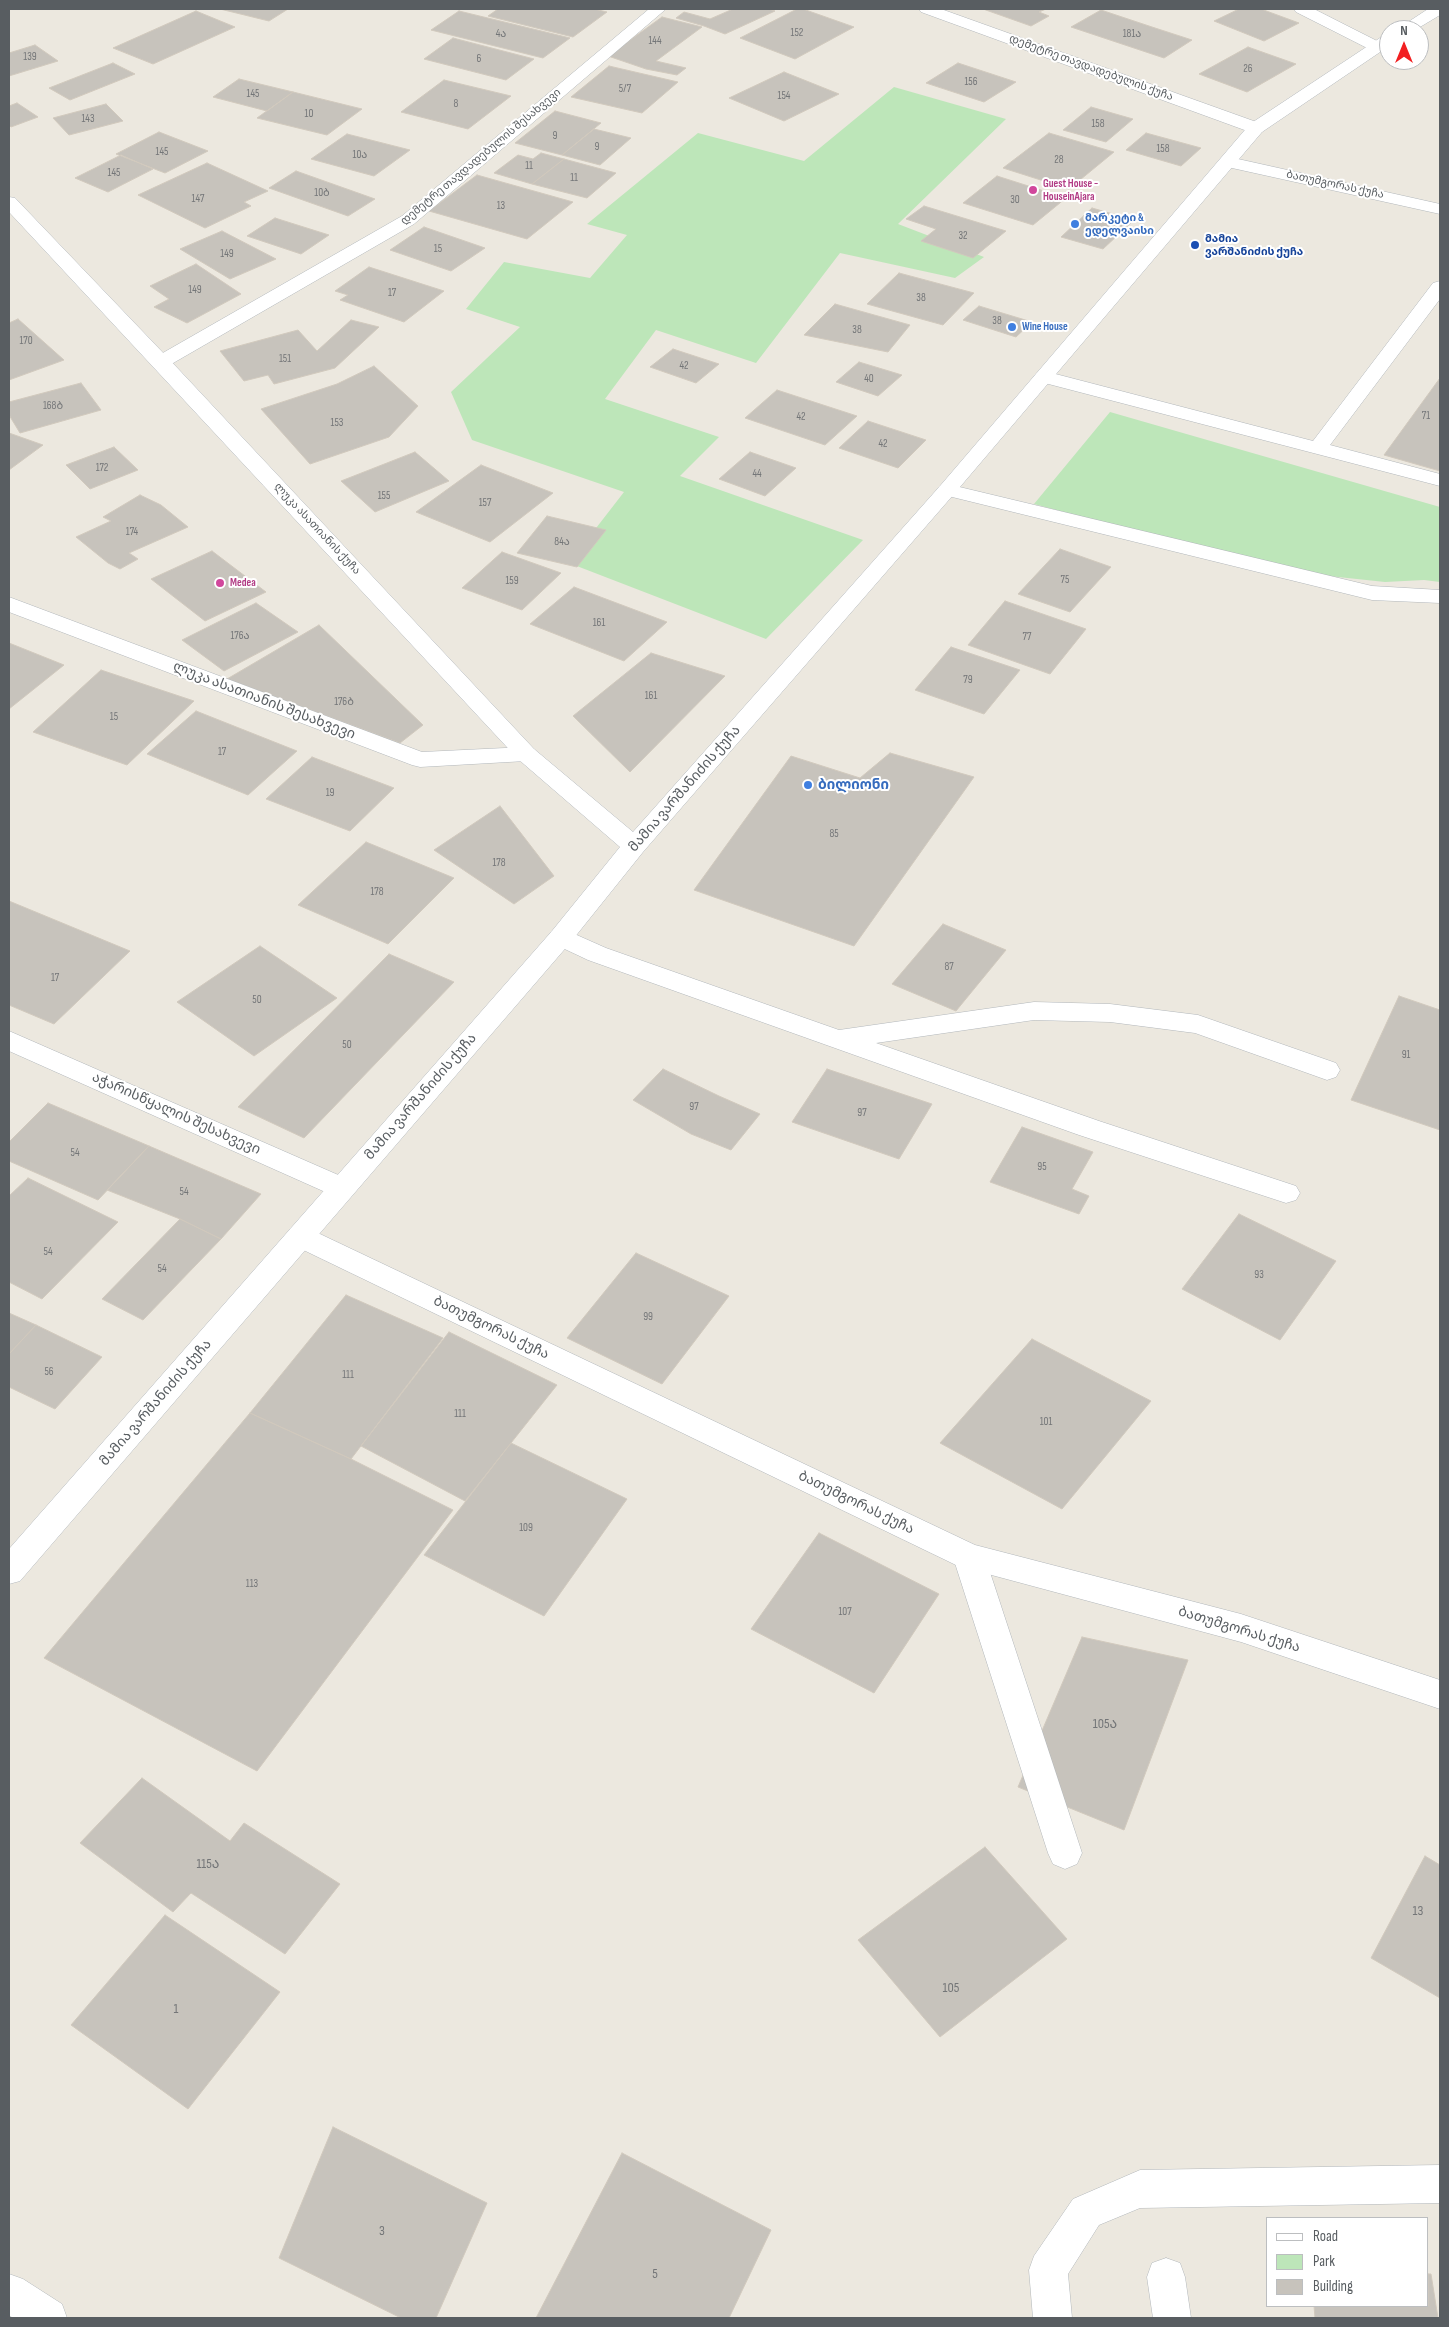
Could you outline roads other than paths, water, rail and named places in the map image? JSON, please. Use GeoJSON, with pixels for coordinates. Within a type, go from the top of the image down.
{"type":"FeatureCollection","features":[{"type":"Feature","properties":{"kind":"street","name":"დემეტრე თავდადებულის შესახვევი"},"geometry":{"type":"LineString","coordinates":[[161,362],[408,220],[658,9]]}},
{"type":"Feature","properties":{"kind":"street","name":"დემეტრე თავდადებულის ქუჩა"},"geometry":{"type":"LineString","coordinates":[[927,9],[1256,128]]}},
{"type":"Feature","properties":{"kind":"street"},"geometry":{"type":"LineString","coordinates":[[1302,9],[1379,41]]}},
{"type":"Feature","properties":{"kind":"street"},"geometry":{"type":"LineString","coordinates":[[1421,20],[1439,9]]}},
{"type":"Feature","properties":{"kind":"street","name":"მამია ვარშანიძის ქუჩა"},"geometry":{"type":"LineString","coordinates":[[9,1571],[560,937],[634,846],[947,490],[1229,162],[1256,128],[1379,46]]}},
{"type":"Feature","properties":{"kind":"street","name":"ბათუმგორას ქუჩა"},"geometry":{"type":"LineString","coordinates":[[1229,162],[1440,209]]}},
{"type":"Feature","properties":{"kind":"street","name":"ლუკა ასათიანის ქუჩა"},"geometry":{"type":"LineString","coordinates":[[9,202],[161,362],[526,754],[634,846]]}},
{"type":"Feature","properties":{"kind":"street"},"geometry":{"type":"LineString","coordinates":[[1318,448],[1440,287]]}},
{"type":"Feature","properties":{"kind":"street"},"geometry":{"type":"LineString","coordinates":[[1044,377],[1440,480]]}},
{"type":"Feature","properties":{"kind":"street"},"geometry":{"type":"LineString","coordinates":[[947,490],[1372,593],[1440,597]]}},
{"type":"Feature","properties":{"kind":"street","name":"ლუკა ასათიანის შესახვევი"},"geometry":{"type":"LineString","coordinates":[[9,604],[420,760],[526,754]]}},
{"type":"Feature","properties":{"kind":"street"},"geometry":{"type":"LineString","coordinates":[[560,937],[597,954],[1089,1128],[1286,1193]]}},
{"type":"Feature","properties":{"kind":"street"},"geometry":{"type":"LineString","coordinates":[[838,1039],[1034,1011],[1110,1013],[1198,1024],[1327,1070]]}},
{"type":"Feature","properties":{"kind":"street","name":"აჭარისწყალის შესახვევი"},"geometry":{"type":"LineString","coordinates":[[9,1040],[342,1188]]}},
{"type":"Feature","properties":{"kind":"street","name":"ბათუმგორას ქუჩა"},"geometry":{"type":"LineString","coordinates":[[301,1236],[969,1557],[1241,1628],[1440,1695]]}},
{"type":"Feature","properties":{"kind":"street"},"geometry":{"type":"LineString","coordinates":[[969,1557],[1065,1853]]}},
{"type":"Feature","properties":{"kind":"street"},"geometry":{"type":"LineString","coordinates":[[1053,2318],[1048,2270],[1086,2212],[1140,2189],[1440,2184]]}},
{"type":"Feature","properties":{"kind":"street"},"geometry":{"type":"LineString","coordinates":[[1166,2277],[1172,2318]]}},
{"type":"Feature","properties":{"kind":"street"},"geometry":{"type":"LineString","coordinates":[[9,2293],[48,2318]]}},
{"type":"Feature","properties":{"kind":"place","name":"Guest House - HouseinAjara"},"geometry":{"type":"Point","coordinates":[1033,190]}},
{"type":"Feature","properties":{"kind":"place","name":"მარკეტი & ედელვაისი"},"geometry":{"type":"Point","coordinates":[1075,224]}},
{"type":"Feature","properties":{"kind":"place","name":"მამია ვარშანიძის ქუჩა"},"geometry":{"type":"Point","coordinates":[1195,245]}},
{"type":"Feature","properties":{"kind":"place","name":"Wine House"},"geometry":{"type":"Point","coordinates":[1012,327]}},
{"type":"Feature","properties":{"kind":"place","name":"Medea"},"geometry":{"type":"Point","coordinates":[220,583]}},
{"type":"Feature","properties":{"kind":"place","name":"ბილიონი"},"geometry":{"type":"Point","coordinates":[808,785]}}]}
